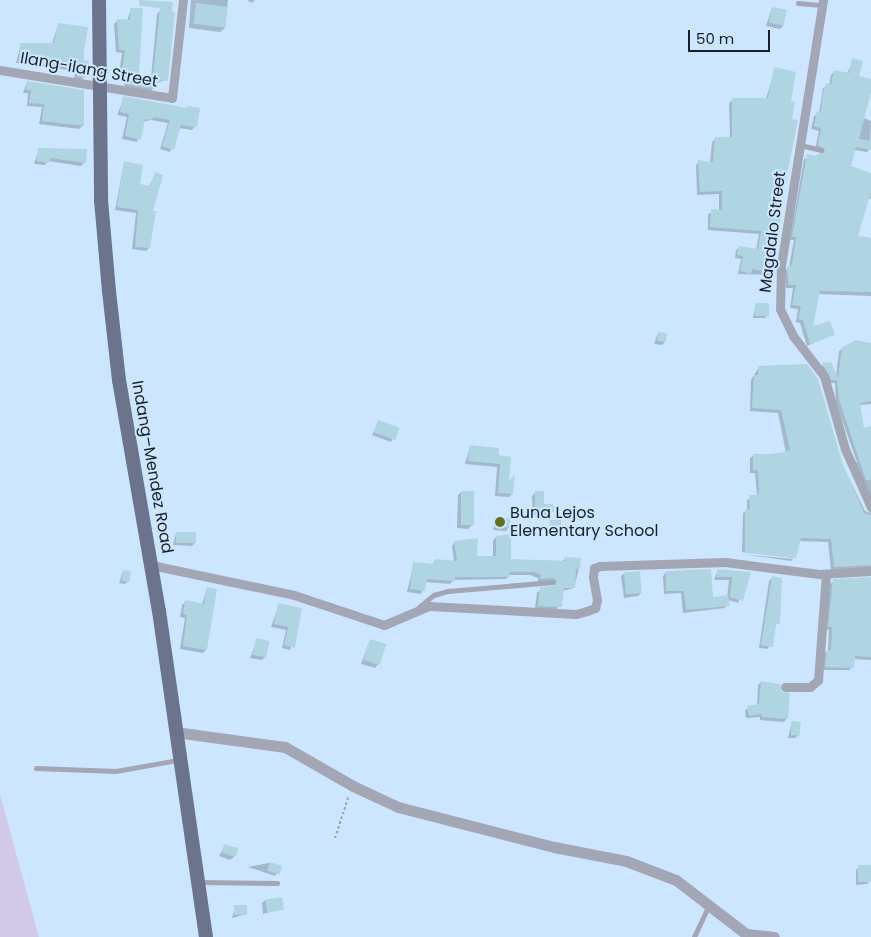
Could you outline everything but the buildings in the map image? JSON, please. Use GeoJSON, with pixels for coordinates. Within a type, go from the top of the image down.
{"type":"FeatureCollection","features":[{"type":"Feature","properties":{"kind":"main road","name":"Indang–Mendez Road"},"geometry":{"type":"LineString","coordinates":[[99,0],[98,85],[102,219],[119,380],[151,565],[206,937]]}},
{"type":"Feature","properties":{"kind":"street","name":"Ilang-ilang Street"},"geometry":{"type":"LineString","coordinates":[[0,70],[172,98],[183,0]]}},
{"type":"Feature","properties":{"kind":"street","name":"Magdalo Street"},"geometry":{"type":"LineString","coordinates":[[823,3],[781,266],[780,309],[793,336],[824,376],[845,449],[871,507]]}},
{"type":"Feature","properties":{"kind":"street"},"geometry":{"type":"LineString","coordinates":[[151,565],[294,595],[384,624],[417,609],[429,606],[576,614],[595,608],[597,600],[593,577],[594,568],[600,566],[726,562],[826,574],[871,571]]}},
{"type":"Feature","properties":{"kind":"street"},"geometry":{"type":"LineString","coordinates":[[785,687],[810,687],[818,680],[826,574]]}},
{"type":"Feature","properties":{"kind":"street"},"geometry":{"type":"LineString","coordinates":[[175,732],[285,747],[353,786],[423,814],[626,861],[676,880],[746,934],[774,937]]}},
{"type":"Feature","properties":{"kind":"lane"},"geometry":{"type":"LineString","coordinates":[[798,3],[823,3]]}},
{"type":"Feature","properties":{"kind":"lane"},"geometry":{"type":"LineString","coordinates":[[800,145],[821,150]]}},
{"type":"Feature","properties":{"kind":"lane"},"geometry":{"type":"LineString","coordinates":[[417,609],[434,595],[448,591],[553,582]]}},
{"type":"Feature","properties":{"kind":"lane"},"geometry":{"type":"LineString","coordinates":[[36,768],[116,771],[179,759]]}},
{"type":"Feature","properties":{"kind":"lane"},"geometry":{"type":"LineString","coordinates":[[198,882],[277,883]]}},
{"type":"Feature","properties":{"kind":"lane"},"geometry":{"type":"LineString","coordinates":[[694,937],[709,906]]}},
{"type":"Feature","properties":{"kind":"path"},"geometry":{"type":"LineString","coordinates":[[335,838],[353,786]]}},
{"type":"Feature","properties":{"kind":"shaded area"},"geometry":{"type":"Polygon","coordinates":[[[0,794],[38,934],[39,937],[0,937],[0,794]]]}},
{"type":"Feature","properties":{"kind":"place","name":"Buna Lejos Elementary School"},"geometry":{"type":"Point","coordinates":[500,522]}}]}
